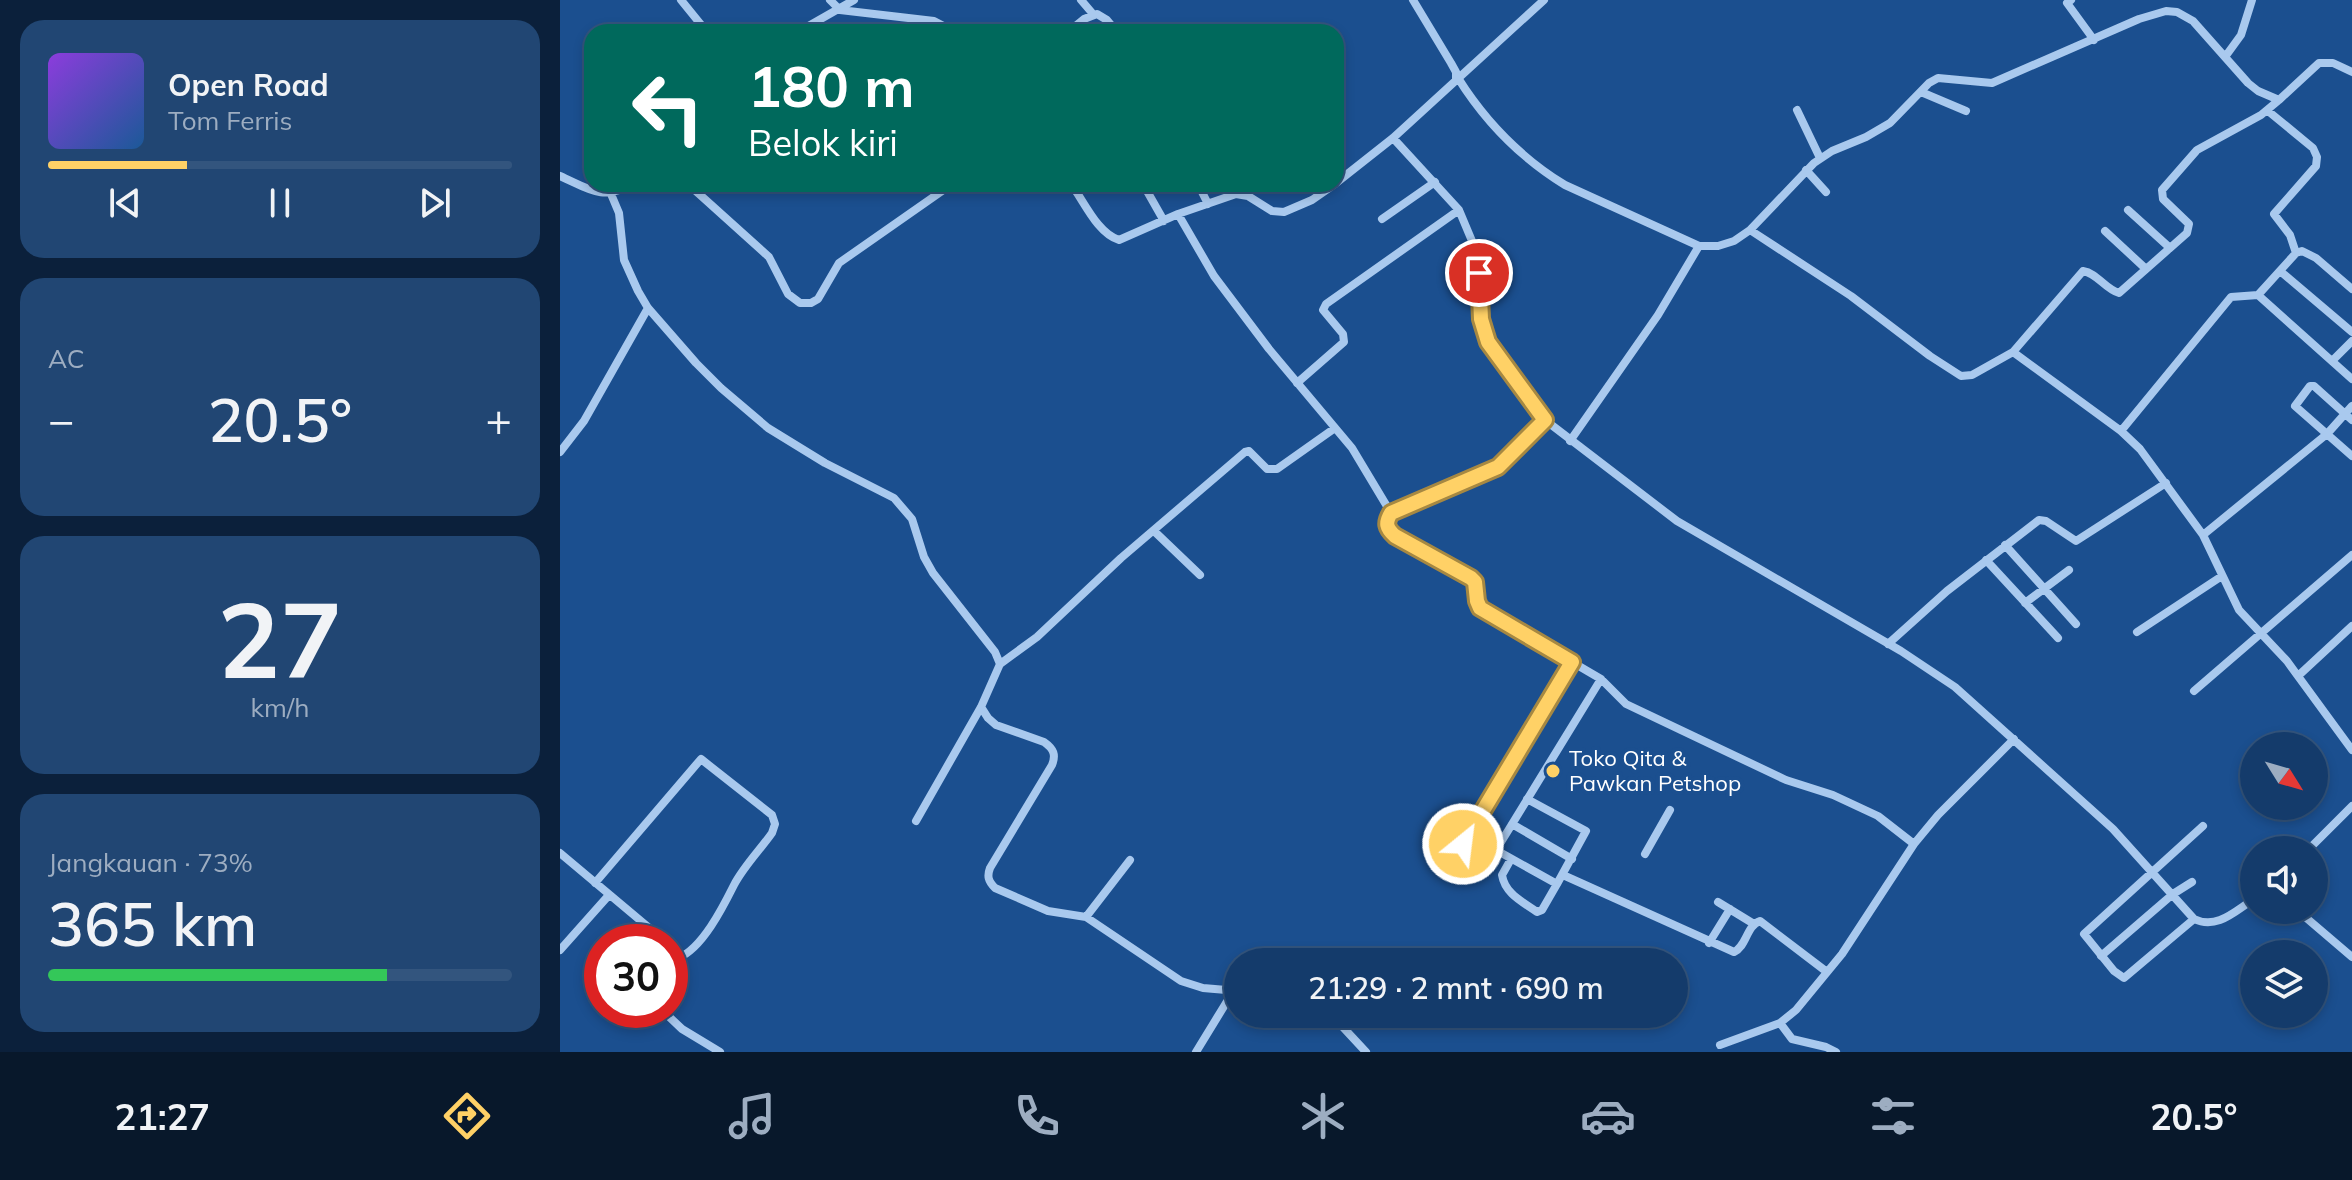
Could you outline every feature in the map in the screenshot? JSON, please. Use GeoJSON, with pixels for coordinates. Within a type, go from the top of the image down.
{"type":"FeatureCollection","features":[{"type":"Feature","properties":{"kind":"street"},"geometry":{"type":"LineString","coordinates":[[681,0],[700,24]]}},
{"type":"Feature","properties":{"kind":"street"},"geometry":{"type":"LineString","coordinates":[[830,0],[840,10],[940,24]]}},
{"type":"Feature","properties":{"kind":"street"},"geometry":{"type":"LineString","coordinates":[[815,24],[854,0]]}},
{"type":"Feature","properties":{"kind":"street"},"geometry":{"type":"LineString","coordinates":[[1081,0],[1093,14],[1101,15],[1109,24]]}},
{"type":"Feature","properties":{"kind":"street"},"geometry":{"type":"LineString","coordinates":[[1413,0],[1451,63],[1457,79],[1491,123],[1525,157],[1549,176],[1699,246],[1718,246],[1734,241],[1750,230],[1820,158],[1881,129],[1938,78],[1992,83],[2139,19],[2166,11],[2177,12],[2200,28],[2258,91],[2279,100]]}},
{"type":"Feature","properties":{"kind":"street"},"geometry":{"type":"LineString","coordinates":[[1344,177],[1393,138],[1544,0]]}},
{"type":"Feature","properties":{"kind":"street"},"geometry":{"type":"LineString","coordinates":[[2225,57],[2241,35],[2252,0]]}},
{"type":"Feature","properties":{"kind":"street"},"geometry":{"type":"LineString","coordinates":[[2068,1],[2094,40]]}},
{"type":"Feature","properties":{"kind":"street"},"geometry":{"type":"LineString","coordinates":[[1079,24],[1093,14]]}},
{"type":"Feature","properties":{"kind":"street"},"geometry":{"type":"LineString","coordinates":[[1750,230],[1851,296],[1930,356],[1961,376],[1972,375],[2013,352],[2083,271],[2090,272],[2117,293],[2187,233],[2189,226],[2163,199],[2162,190],[2197,150],[2268,111],[2319,63],[2333,63],[2352,72]]}},
{"type":"Feature","properties":{"kind":"street"},"geometry":{"type":"LineString","coordinates":[[1921,92],[1966,111]]}},
{"type":"Feature","properties":{"kind":"street"},"geometry":{"type":"LineString","coordinates":[[1797,110],[1820,158]]}},
{"type":"Feature","properties":{"kind":"street"},"geometry":{"type":"LineString","coordinates":[[2268,111],[2313,148],[2317,157],[2316,166],[2274,214],[2290,235],[2296,253]]}},
{"type":"Feature","properties":{"kind":"street"},"geometry":{"type":"LineString","coordinates":[[1393,138],[1459,210],[1477,262],[1481,319],[1488,342],[1545,420],[1677,521],[1888,644],[1955,687],[2113,829],[2194,919],[2214,924],[2240,908]]}},
{"type":"Feature","properties":{"kind":"street"},"geometry":{"type":"LineString","coordinates":[[1806,170],[1826,192]]}},
{"type":"Feature","properties":{"kind":"street"},"geometry":{"type":"LineString","coordinates":[[560,176],[584,186]]}},
{"type":"Feature","properties":{"kind":"street"},"geometry":{"type":"LineString","coordinates":[[1382,219],[1435,182]]}},
{"type":"Feature","properties":{"kind":"street"},"geometry":{"type":"LineString","coordinates":[[598,192],[615,192]]}},
{"type":"Feature","properties":{"kind":"street"},"geometry":{"type":"LineString","coordinates":[[697,192],[769,257],[788,294],[800,303],[818,299],[839,263],[941,192]]}},
{"type":"Feature","properties":{"kind":"street"},"geometry":{"type":"LineString","coordinates":[[1077,192],[1111,237],[1123,239],[1178,214],[1242,194],[1272,211],[1284,212],[1324,192]]}},
{"type":"Feature","properties":{"kind":"street"},"geometry":{"type":"LineString","coordinates":[[1148,192],[1164,221]]}},
{"type":"Feature","properties":{"kind":"street"},"geometry":{"type":"LineString","coordinates":[[1202,192],[1208,204]]}},
{"type":"Feature","properties":{"kind":"street"},"geometry":{"type":"LineString","coordinates":[[611,194],[619,213],[624,260],[648,308],[721,388],[768,428],[825,463],[894,498],[904,507],[912,519],[933,573],[995,652],[1000,664]]}},
{"type":"Feature","properties":{"kind":"street"},"geometry":{"type":"LineString","coordinates":[[1297,383],[1344,342],[1343,334],[1323,310],[1326,304],[1459,210]]}},
{"type":"Feature","properties":{"kind":"street"},"geometry":{"type":"LineString","coordinates":[[2128,210],[2170,248]]}},
{"type":"Feature","properties":{"kind":"street"},"geometry":{"type":"LineString","coordinates":[[1178,214],[1214,276],[1368,472],[1391,513]]}},
{"type":"Feature","properties":{"kind":"street"},"geometry":{"type":"LineString","coordinates":[[2105,231],[2146,269]]}},
{"type":"Feature","properties":{"kind":"street"},"geometry":{"type":"LineString","coordinates":[[1570,441],[1658,315],[1699,246]]}},
{"type":"Feature","properties":{"kind":"street"},"geometry":{"type":"LineString","coordinates":[[2121,431],[2231,297],[2258,295],[2296,253],[2302,251],[2316,258],[2347,281],[2352,289]]}},
{"type":"Feature","properties":{"kind":"street"},"geometry":{"type":"LineString","coordinates":[[2280,271],[2352,332]]}},
{"type":"Feature","properties":{"kind":"street"},"geometry":{"type":"LineString","coordinates":[[2258,295],[2352,379]]}},
{"type":"Feature","properties":{"kind":"street"},"geometry":{"type":"LineString","coordinates":[[560,452],[584,421],[648,308]]}},
{"type":"Feature","properties":{"kind":"street"},"geometry":{"type":"LineString","coordinates":[[2332,361],[2352,341]]}},
{"type":"Feature","properties":{"kind":"street"},"geometry":{"type":"LineString","coordinates":[[2013,352],[2121,431],[2140,449],[2203,535],[2239,610],[2298,676],[2352,750]]}},
{"type":"Feature","properties":{"kind":"street"},"geometry":{"type":"LineString","coordinates":[[2203,535],[2327,434],[2350,413],[2314,386],[2303,394],[2296,408],[2327,434],[2352,456]]}},
{"type":"Feature","properties":{"kind":"street"},"geometry":{"type":"LineString","coordinates":[[1545,420],[1498,467],[1391,513],[1386,523],[1387,529],[1475,582],[1480,608],[1601,679],[1626,704],[1786,780],[1833,795],[1878,816],[1914,844]]}},
{"type":"Feature","properties":{"kind":"street"},"geometry":{"type":"LineString","coordinates":[[916,821],[981,707],[1000,664],[1037,637],[1245,452],[1255,455],[1267,469],[1277,469],[1335,428]]}},
{"type":"Feature","properties":{"kind":"street"},"geometry":{"type":"LineString","coordinates":[[1888,644],[1947,591],[2041,520],[2076,541],[2166,483]]}},
{"type":"Feature","properties":{"kind":"street"},"geometry":{"type":"LineString","coordinates":[[1154,531],[1200,575]]}},
{"type":"Feature","properties":{"kind":"street"},"geometry":{"type":"LineString","coordinates":[[2005,545],[2076,624]]}},
{"type":"Feature","properties":{"kind":"street"},"geometry":{"type":"LineString","coordinates":[[2194,691],[2352,555]]}},
{"type":"Feature","properties":{"kind":"street"},"geometry":{"type":"LineString","coordinates":[[1986,560],[2058,638]]}},
{"type":"Feature","properties":{"kind":"street"},"geometry":{"type":"LineString","coordinates":[[2025,603],[2069,570]]}},
{"type":"Feature","properties":{"kind":"street"},"geometry":{"type":"LineString","coordinates":[[2137,632],[2222,576]]}},
{"type":"Feature","properties":{"kind":"street"},"geometry":{"type":"LineString","coordinates":[[2298,676],[2352,626]]}},
{"type":"Feature","properties":{"kind":"street"},"geometry":{"type":"LineString","coordinates":[[1572,662],[1463,842],[1487,859],[1496,850],[1601,679]]}},
{"type":"Feature","properties":{"kind":"street"},"geometry":{"type":"LineString","coordinates":[[981,707],[991,722],[1044,742],[1055,755],[990,868],[990,883],[1048,911],[1086,917],[1181,981],[1203,988],[1224,989]]}},
{"type":"Feature","properties":{"kind":"street"},"geometry":{"type":"LineString","coordinates":[[1720,1045],[1780,1023],[1793,1013],[1827,972],[1914,844],[1938,815],[2014,739]]}},
{"type":"Feature","properties":{"kind":"street"},"geometry":{"type":"LineString","coordinates":[[595,883],[701,759],[772,815],[775,824],[695,949],[688,953]]}},
{"type":"Feature","properties":{"kind":"street"},"geometry":{"type":"LineString","coordinates":[[1511,859],[1502,875],[1504,885],[1513,896],[1537,912],[1542,910],[1586,831],[1527,799]]}},
{"type":"Feature","properties":{"kind":"street"},"geometry":{"type":"LineString","coordinates":[[2322,836],[2352,806]]}},
{"type":"Feature","properties":{"kind":"street"},"geometry":{"type":"LineString","coordinates":[[1645,854],[1670,810]]}},
{"type":"Feature","properties":{"kind":"street"},"geometry":{"type":"LineString","coordinates":[[1512,824],[1572,859]]}},
{"type":"Feature","properties":{"kind":"street"},"geometry":{"type":"LineString","coordinates":[[2194,919],[2124,978],[2119,977],[2084,937],[2084,932],[2203,826]]}},
{"type":"Feature","properties":{"kind":"street"},"geometry":{"type":"LineString","coordinates":[[1496,850],[1557,884]]}},
{"type":"Feature","properties":{"kind":"street"},"geometry":{"type":"LineString","coordinates":[[560,853],[645,924]]}},
{"type":"Feature","properties":{"kind":"street"},"geometry":{"type":"LineString","coordinates":[[1086,917],[1130,860]]}},
{"type":"Feature","properties":{"kind":"street"},"geometry":{"type":"LineString","coordinates":[[1563,875],[1709,943],[1736,952],[1754,924],[1760,921],[1827,972]]}},
{"type":"Feature","properties":{"kind":"street"},"geometry":{"type":"LineString","coordinates":[[2101,956],[2173,894],[2192,882]]}},
{"type":"Feature","properties":{"kind":"street"},"geometry":{"type":"LineString","coordinates":[[560,950],[609,895]]}},
{"type":"Feature","properties":{"kind":"street"},"geometry":{"type":"LineString","coordinates":[[1718,902],[1754,924]]}},
{"type":"Feature","properties":{"kind":"street"},"geometry":{"type":"LineString","coordinates":[[1709,943],[1730,909]]}},
{"type":"Feature","properties":{"kind":"street"},"geometry":{"type":"LineString","coordinates":[[2313,924],[2352,957]]}},
{"type":"Feature","properties":{"kind":"street"},"geometry":{"type":"LineString","coordinates":[[1196,1052],[1224,1009]]}},
{"type":"Feature","properties":{"kind":"street"},"geometry":{"type":"LineString","coordinates":[[1780,1023],[1792,1039],[1836,1052]]}},
{"type":"Feature","properties":{"kind":"street"},"geometry":{"type":"LineString","coordinates":[[681,1028],[720,1052]]}},
{"type":"Feature","properties":{"kind":"street"},"geometry":{"type":"LineString","coordinates":[[1344,1028],[1366,1052]]}},
{"type":"Feature","properties":{"kind":"place","name":"Toko Qita & Pawkan Petshop"},"geometry":{"type":"Point","coordinates":[1553,771]}},
{"type":"Feature","properties":{"kind":"route"},"geometry":{"type":"LineString","coordinates":[[1463,844],[1572,662],[1480,608],[1475,582],[1471,578],[1387,529],[1386,523],[1391,513],[1498,467],[1545,420],[1488,342],[1481,319],[1479,273]]}}]}
